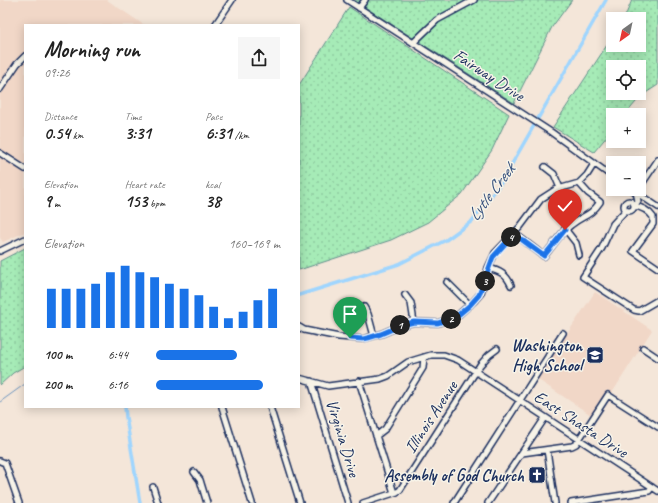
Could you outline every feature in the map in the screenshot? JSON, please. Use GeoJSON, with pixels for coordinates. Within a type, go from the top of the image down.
{"type":"FeatureCollection","features":[{"type":"Feature","properties":{"kind":"street"},"geometry":{"type":"LineString","coordinates":[[216,24],[232,0]]}},
{"type":"Feature","properties":{"kind":"street","name":"Fairway Drive"},"geometry":{"type":"LineString","coordinates":[[347,0],[551,132],[606,172]]}},
{"type":"Feature","properties":{"kind":"street"},"geometry":{"type":"LineString","coordinates":[[359,8],[365,0]]}},
{"type":"Feature","properties":{"kind":"street"},"geometry":{"type":"LineString","coordinates":[[413,43],[437,20],[474,0]]}},
{"type":"Feature","properties":{"kind":"street"},"geometry":{"type":"LineString","coordinates":[[0,89],[17,64],[24,57]]}},
{"type":"Feature","properties":{"kind":"street"},"geometry":{"type":"LineString","coordinates":[[0,152],[24,168]]}},
{"type":"Feature","properties":{"kind":"street"},"geometry":{"type":"LineString","coordinates":[[646,176],[658,160]]}},
{"type":"Feature","properties":{"kind":"street"},"geometry":{"type":"LineString","coordinates":[[300,328],[304,330],[339,337],[363,339],[397,326],[414,322],[438,323],[457,316],[470,305],[480,292],[495,253],[514,234],[541,199],[560,188],[579,183],[587,175],[594,164]]}},
{"type":"Feature","properties":{"kind":"street"},"geometry":{"type":"LineString","coordinates":[[545,167],[554,174],[560,188]]}},
{"type":"Feature","properties":{"kind":"street"},"geometry":{"type":"LineString","coordinates":[[514,234],[544,256],[571,224],[594,211],[600,202],[588,193],[579,183]]}},
{"type":"Feature","properties":{"kind":"street"},"geometry":{"type":"LineString","coordinates":[[626,210],[624,204],[631,196]]}},
{"type":"Feature","properties":{"kind":"street"},"geometry":{"type":"LineString","coordinates":[[637,196],[638,201],[631,210],[626,210],[613,224],[602,248],[583,277],[634,310],[638,311],[658,300]]}},
{"type":"Feature","properties":{"kind":"street"},"geometry":{"type":"LineString","coordinates":[[644,196],[658,207]]}},
{"type":"Feature","properties":{"kind":"street"},"geometry":{"type":"LineString","coordinates":[[628,201],[632,202],[634,206],[641,207],[654,217],[653,224],[633,251],[658,268]]}},
{"type":"Feature","properties":{"kind":"street"},"geometry":{"type":"LineString","coordinates":[[565,230],[576,243],[579,255]]}},
{"type":"Feature","properties":{"kind":"street"},"geometry":{"type":"LineString","coordinates":[[0,251],[24,239]]}},
{"type":"Feature","properties":{"kind":"street"},"geometry":{"type":"LineString","coordinates":[[488,268],[497,270],[504,274],[508,277],[511,285]]}},
{"type":"Feature","properties":{"kind":"street"},"geometry":{"type":"LineString","coordinates":[[447,282],[470,305]]}},
{"type":"Feature","properties":{"kind":"street"},"geometry":{"type":"LineString","coordinates":[[405,295],[411,303],[414,322]]}},
{"type":"Feature","properties":{"kind":"street"},"geometry":{"type":"LineString","coordinates":[[364,307],[368,314],[374,336]]}},
{"type":"Feature","properties":{"kind":"street"},"geometry":{"type":"LineString","coordinates":[[454,503],[563,333]]}},
{"type":"Feature","properties":{"kind":"street"},"geometry":{"type":"LineString","coordinates":[[643,348],[658,358]]}},
{"type":"Feature","properties":{"kind":"street","name":"Illinois Avenue"},"geometry":{"type":"LineString","coordinates":[[394,493],[397,492],[402,486],[485,358],[497,349]]}},
{"type":"Feature","properties":{"kind":"street","name":"East Shasta Drive"},"geometry":{"type":"LineString","coordinates":[[300,378],[328,386],[384,377],[408,362],[424,357],[437,355],[450,357],[458,360],[658,491]]}},
{"type":"Feature","properties":{"kind":"street"},"geometry":{"type":"LineString","coordinates":[[376,436],[385,429],[423,368],[424,357]]}},
{"type":"Feature","properties":{"kind":"street","name":"Virginia Drive"},"geometry":{"type":"LineString","coordinates":[[310,381],[348,503]]}},
{"type":"Feature","properties":{"kind":"street"},"geometry":{"type":"LineString","coordinates":[[359,381],[394,493],[363,503]]}},
{"type":"Feature","properties":{"kind":"street"},"geometry":{"type":"LineString","coordinates":[[522,453],[572,446],[579,440],[608,395],[658,427]]}},
{"type":"Feature","properties":{"kind":"street"},"geometry":{"type":"LineString","coordinates":[[222,408],[252,503]]}},
{"type":"Feature","properties":{"kind":"street"},"geometry":{"type":"LineString","coordinates":[[270,408],[300,503]]}},
{"type":"Feature","properties":{"kind":"street"},"geometry":{"type":"LineString","coordinates":[[488,503],[545,418]]}},
{"type":"Feature","properties":{"kind":"street"},"geometry":{"type":"LineString","coordinates":[[547,450],[555,503]]}},
{"type":"Feature","properties":{"kind":"street"},"geometry":{"type":"LineString","coordinates":[[0,461],[5,463],[19,503]]}},
{"type":"Feature","properties":{"kind":"street"},"geometry":{"type":"LineString","coordinates":[[194,472],[200,480],[207,503]]}},
{"type":"Feature","properties":{"kind":"street"},"geometry":{"type":"LineString","coordinates":[[153,487],[158,503]]}},
{"type":"Feature","properties":{"kind":"street"},"geometry":{"type":"LineString","coordinates":[[571,503],[649,491],[652,487]]}},
{"type":"Feature","properties":{"kind":"shaded area"},"geometry":{"type":"Polygon","coordinates":[[[0,0],[107,0],[143,24],[24,24],[24,232],[3,242],[0,238],[0,0]]]}},
{"type":"Feature","properties":{"kind":"shaded area","name":"Washington High School"},"geometry":{"type":"Polygon","coordinates":[[[595,292],[652,330],[612,393],[607,390],[591,415],[537,379],[595,292]]]}},
{"type":"Feature","properties":{"kind":"green space"},"geometry":{"type":"Polygon","coordinates":[[[354,0],[572,0],[552,27],[514,103],[354,0]]]}},
{"type":"Feature","properties":{"kind":"green space"},"geometry":{"type":"Polygon","coordinates":[[[632,0],[658,0],[658,85],[646,93],[646,60],[606,60],[606,100],[638,100],[631,108],[606,108],[606,137],[594,152],[553,127],[606,47],[606,52],[646,52],[646,12],[627,12],[632,0]]]}},
{"type":"Feature","properties":{"kind":"green space"},"geometry":{"type":"Polygon","coordinates":[[[349,7],[509,114],[492,150],[462,194],[428,222],[391,240],[300,270],[300,83],[349,7]]]}},
{"type":"Feature","properties":{"kind":"green space"},"geometry":{"type":"Polygon","coordinates":[[[24,249],[24,367],[13,373],[0,385],[0,261],[24,249]]]}},
{"type":"Feature","properties":{"kind":"waterway","name":"Lytle Creek"},"geometry":{"type":"LineString","coordinates":[[300,295],[399,264],[446,240],[472,221],[501,183],[606,0]]}},
{"type":"Feature","properties":{"kind":"waterway","name":"Lytle Creek"},"geometry":{"type":"LineString","coordinates":[[0,402],[24,385]]}},
{"type":"Feature","properties":{"kind":"waterway","name":"Lytle Creek"},"geometry":{"type":"LineString","coordinates":[[125,408],[140,503]]}},
{"type":"Feature","properties":{"kind":"place","name":"Washington High School"},"geometry":{"type":"Point","coordinates":[595,355]}},
{"type":"Feature","properties":{"kind":"place","name":"Assembly of God Church"},"geometry":{"type":"Point","coordinates":[537,475]}},
{"type":"Feature","properties":{"kind":"route"},"geometry":{"type":"LineString","coordinates":[[350,338],[363,339],[381,334],[397,326],[414,322],[438,323],[454,318],[465,310],[479,295],[484,285],[490,262],[495,253],[514,234],[544,256],[565,230]]}}]}
